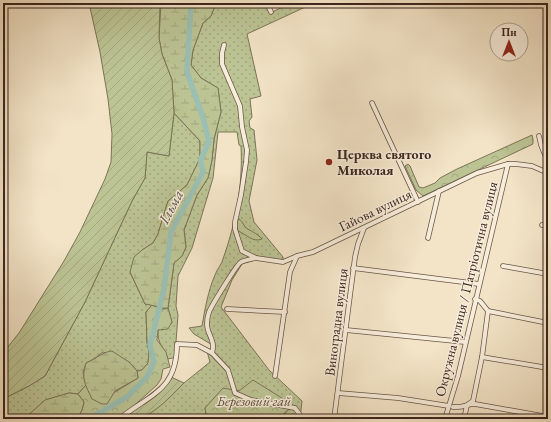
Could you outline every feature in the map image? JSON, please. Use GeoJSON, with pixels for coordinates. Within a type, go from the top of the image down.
{"type":"FeatureCollection","features":[{"type":"Feature","properties":{"kind":"street"},"geometry":{"type":"LineString","coordinates":[[267,3],[272,12]]}},
{"type":"Feature","properties":{"kind":"street"},"geometry":{"type":"LineString","coordinates":[[224,45],[222,64],[240,106],[242,127],[247,150],[235,229],[242,251],[256,258]]}},
{"type":"Feature","properties":{"kind":"street"},"geometry":{"type":"LineString","coordinates":[[372,103],[418,202]]}},
{"type":"Feature","properties":{"kind":"street"},"geometry":{"type":"LineString","coordinates":[[539,136],[548,162]]}},
{"type":"Feature","properties":{"kind":"street","name":"Гайова вулиця"},"geometry":{"type":"LineString","coordinates":[[256,258],[283,262],[297,256],[313,252],[418,202],[466,177],[508,164],[532,166],[547,172]]}},
{"type":"Feature","properties":{"kind":"street","name":"Окружна вулиця / Патріотична вулиця"},"geometry":{"type":"LineString","coordinates":[[446,419],[451,406],[508,164]]}},
{"type":"Feature","properties":{"kind":"street"},"geometry":{"type":"LineString","coordinates":[[547,172],[548,166]]}},
{"type":"Feature","properties":{"kind":"street"},"geometry":{"type":"LineString","coordinates":[[428,238],[439,191]]}},
{"type":"Feature","properties":{"kind":"street"},"geometry":{"type":"LineString","coordinates":[[542,225],[548,226]]}},
{"type":"Feature","properties":{"kind":"street","name":"Виноградна вулиця"},"geometry":{"type":"LineString","coordinates":[[334,419],[354,268],[358,244],[364,228]]}},
{"type":"Feature","properties":{"kind":"street"},"geometry":{"type":"LineString","coordinates":[[275,376],[290,272],[297,256]]}},
{"type":"Feature","properties":{"kind":"street"},"geometry":{"type":"LineString","coordinates":[[212,353],[214,346],[206,322],[209,312],[240,262],[256,258]]}},
{"type":"Feature","properties":{"kind":"street"},"geometry":{"type":"LineString","coordinates":[[503,266],[548,274]]}},
{"type":"Feature","properties":{"kind":"street"},"geometry":{"type":"LineString","coordinates":[[354,268],[479,284]]}},
{"type":"Feature","properties":{"kind":"street"},"geometry":{"type":"LineString","coordinates":[[475,299],[480,301],[488,312],[548,323]]}},
{"type":"Feature","properties":{"kind":"street"},"geometry":{"type":"LineString","coordinates":[[227,309],[285,312]]}},
{"type":"Feature","properties":{"kind":"street"},"geometry":{"type":"LineString","coordinates":[[338,393],[398,398],[461,408],[467,405],[473,401],[482,356],[488,312]]}},
{"type":"Feature","properties":{"kind":"street"},"geometry":{"type":"LineString","coordinates":[[346,330],[465,342]]}},
{"type":"Feature","properties":{"kind":"street"},"geometry":{"type":"LineString","coordinates":[[118,419],[150,398],[162,388],[171,377],[177,357],[177,344],[197,345],[212,353],[228,370],[235,393],[251,400],[295,408],[303,419]]}},
{"type":"Feature","properties":{"kind":"street"},"geometry":{"type":"LineString","coordinates":[[482,356],[548,368]]}},
{"type":"Feature","properties":{"kind":"street"},"geometry":{"type":"LineString","coordinates":[[467,405],[475,404],[548,417]]}},
{"type":"Feature","properties":{"kind":"street"},"geometry":{"type":"LineString","coordinates":[[464,419],[467,405]]}},
{"type":"Feature","properties":{"kind":"green space"},"geometry":{"type":"Polygon","coordinates":[[[89,3],[160,3],[159,38],[162,54],[172,80],[174,113],[169,156],[147,152],[145,178],[132,201],[85,302],[45,376],[3,399],[3,353],[19,333],[64,261],[80,232],[105,179],[111,162],[112,134],[108,99],[100,52],[89,3]]]}},
{"type":"Feature","properties":{"kind":"green space"},"geometry":{"type":"Polygon","coordinates":[[[161,3],[216,3],[211,16],[203,23],[193,50],[191,65],[201,78],[218,88],[221,112],[214,139],[212,160],[208,178],[197,195],[184,230],[186,247],[182,256],[174,263],[168,308],[145,304],[130,272],[134,257],[153,243],[158,234],[168,201],[187,185],[200,158],[200,141],[174,113],[172,80],[162,54],[159,38],[161,3]]]}},
{"type":"Feature","properties":{"kind":"green space"},"geometry":{"type":"Polygon","coordinates":[[[216,3],[267,3],[272,12],[292,3],[314,3],[247,34],[261,96],[250,99],[252,117],[249,121],[250,128],[254,130],[257,160],[249,201],[254,222],[283,257],[283,263],[255,260],[242,264],[232,280],[221,307],[269,370],[302,401],[300,419],[278,419],[293,406],[239,391],[205,408],[207,419],[140,419],[166,401],[184,383],[210,362],[207,351],[212,353],[214,346],[194,334],[189,328],[202,326],[210,287],[222,261],[232,231],[238,203],[241,175],[241,146],[239,145],[237,132],[218,132],[213,178],[192,248],[178,276],[176,306],[178,315],[176,342],[177,357],[168,359],[160,342],[158,330],[172,323],[168,308],[174,263],[182,256],[186,247],[184,230],[197,195],[208,178],[212,160],[214,139],[221,112],[218,88],[201,78],[191,65],[193,50],[203,23],[211,16],[216,3]]]}},
{"type":"Feature","properties":{"kind":"green space"},"geometry":{"type":"Polygon","coordinates":[[[174,113],[200,141],[200,159],[187,185],[168,201],[158,234],[153,243],[142,250],[130,272],[145,304],[152,305],[146,312],[147,342],[149,352],[148,363],[142,370],[137,371],[129,362],[103,352],[86,363],[83,373],[86,385],[78,394],[69,393],[46,400],[24,419],[3,419],[3,399],[45,376],[85,302],[132,201],[145,178],[147,152],[169,156],[174,113]]]}},
{"type":"Feature","properties":{"kind":"green space"},"geometry":{"type":"Polygon","coordinates":[[[532,135],[533,144],[423,196],[416,190],[405,166],[408,164],[410,166],[419,187],[423,188],[435,183],[440,178],[457,169],[532,135]]]}},
{"type":"Feature","properties":{"kind":"green space"},"geometry":{"type":"Polygon","coordinates":[[[239,219],[245,227],[262,239],[253,239],[238,231],[236,223],[239,219]]]}},
{"type":"Feature","properties":{"kind":"green space"},"geometry":{"type":"Polygon","coordinates":[[[152,305],[162,309],[168,308],[172,322],[168,329],[158,330],[157,340],[166,352],[170,367],[163,369],[161,379],[157,385],[119,419],[77,419],[84,402],[78,394],[86,385],[92,399],[115,392],[138,378],[137,371],[142,370],[148,363],[149,352],[147,342],[146,312],[152,305]]]}},
{"type":"Feature","properties":{"kind":"green space"},"geometry":{"type":"Polygon","coordinates":[[[112,351],[129,362],[137,371],[138,378],[115,391],[107,404],[102,404],[92,399],[84,381],[84,373],[86,363],[112,351]]]}},
{"type":"Feature","properties":{"kind":"green space"},"geometry":{"type":"Polygon","coordinates":[[[171,377],[184,383],[154,411],[140,418],[133,419],[127,412],[150,398],[171,377]]]}},
{"type":"Feature","properties":{"kind":"green space","name":"Березовий гай"},"geometry":{"type":"Polygon","coordinates":[[[253,380],[293,405],[278,419],[207,419],[205,408],[223,388],[239,391],[253,380]]]}},
{"type":"Feature","properties":{"kind":"green space"},"geometry":{"type":"Polygon","coordinates":[[[69,393],[78,394],[84,402],[77,419],[24,419],[45,400],[69,393]]]}},
{"type":"Feature","properties":{"kind":"waterway","name":"Ільма"},"geometry":{"type":"LineString","coordinates":[[89,419],[127,397],[147,377],[154,362],[150,345],[164,289],[171,232],[203,172],[201,159],[209,142],[204,121],[187,72],[191,3]]}},
{"type":"Feature","properties":{"kind":"place","name":"Церква святого Миколая"},"geometry":{"type":"Point","coordinates":[329,162]}}]}
